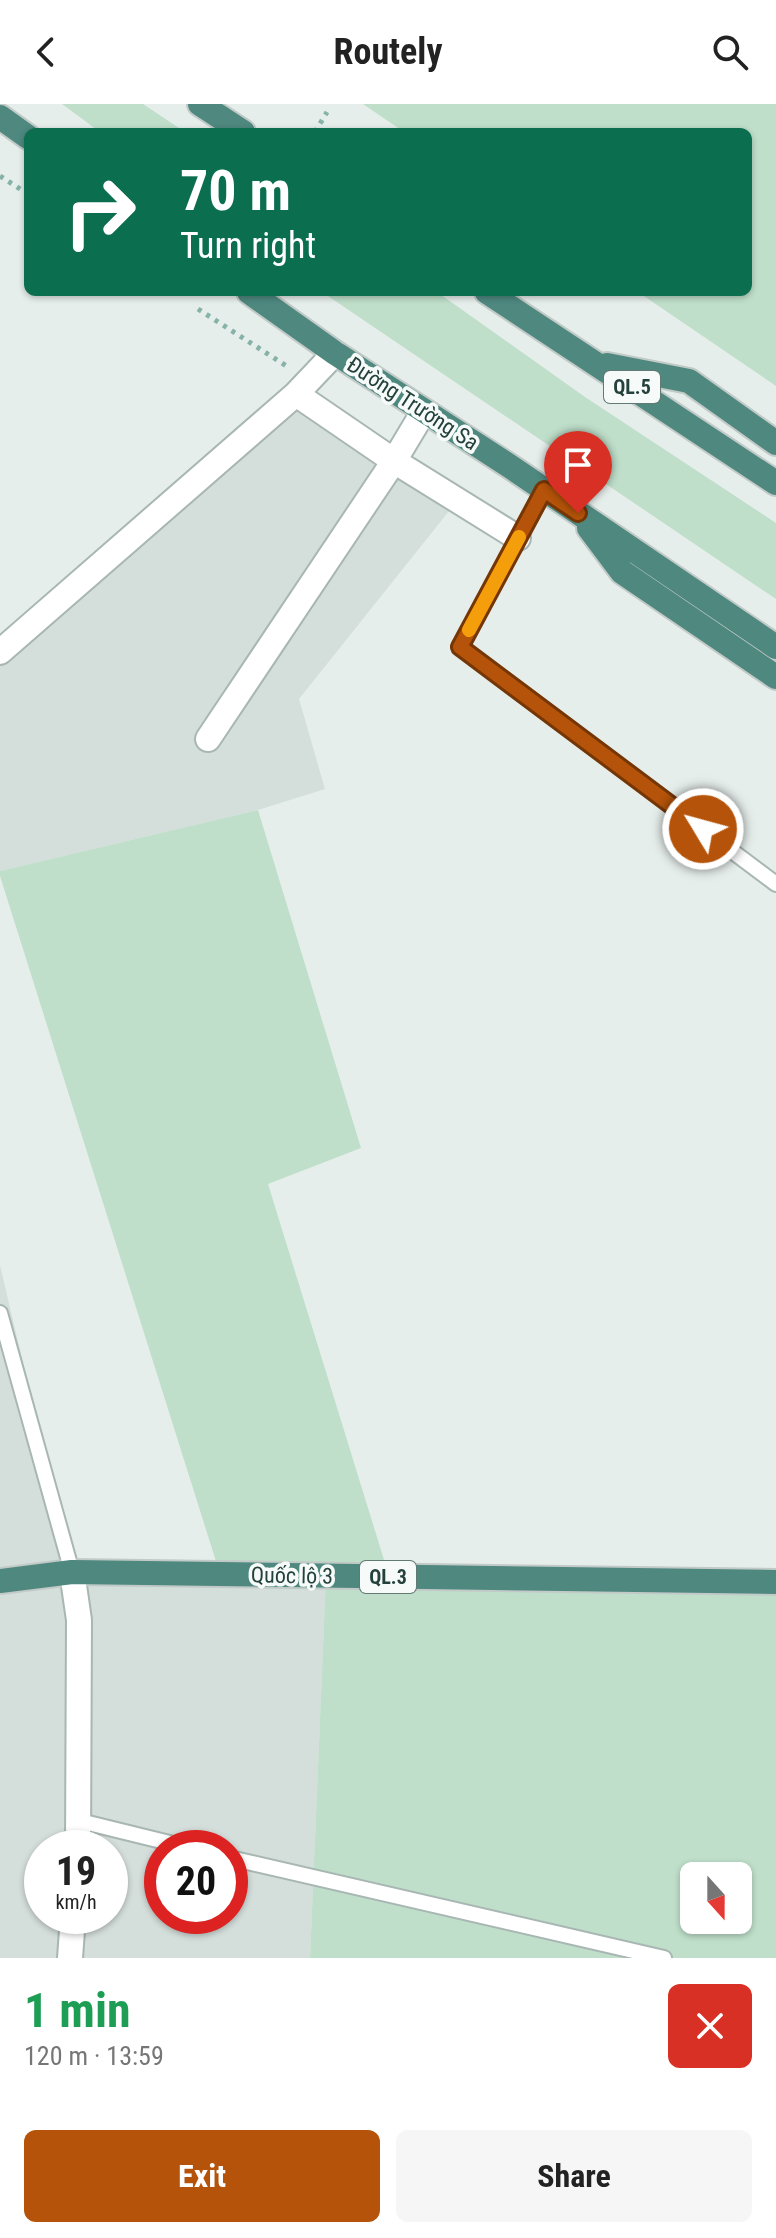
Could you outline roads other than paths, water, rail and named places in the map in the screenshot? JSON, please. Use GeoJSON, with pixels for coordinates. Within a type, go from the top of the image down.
{"type":"FeatureCollection","features":[{"type":"Feature","properties":{"kind":"highway"},"geometry":{"type":"LineString","coordinates":[[200,104],[237,128]]}},
{"type":"Feature","properties":{"kind":"highway"},"geometry":{"type":"LineString","coordinates":[[0,117],[24,134]]}},
{"type":"Feature","properties":{"kind":"highway","name":"Đường Trường Sa"},"geometry":{"type":"LineString","coordinates":[[255,296],[335,353],[776,647]]}},
{"type":"Feature","properties":{"kind":"highway","name":"QL.5"},"geometry":{"type":"LineString","coordinates":[[493,296],[776,483]]}},
{"type":"Feature","properties":{"kind":"highway","name":"QL.5"},"geometry":{"type":"LineString","coordinates":[[595,363],[689,381],[776,443]]}},
{"type":"Feature","properties":{"kind":"highway","name":"Đường Trường Sa"},"geometry":{"type":"LineString","coordinates":[[578,513],[622,572],[776,677]]}},
{"type":"Feature","properties":{"kind":"highway","name":"Quốc lộ 3"},"geometry":{"type":"LineString","coordinates":[[0,1581],[72,1572],[776,1582]]}},
{"type":"Feature","properties":{"kind":"street"},"geometry":{"type":"LineString","coordinates":[[0,652],[302,387],[335,353]]}},
{"type":"Feature","properties":{"kind":"street"},"geometry":{"type":"LineString","coordinates":[[302,387],[394,461],[518,538]]}},
{"type":"Feature","properties":{"kind":"street"},"geometry":{"type":"LineString","coordinates":[[208,739],[394,461],[424,411]]}},
{"type":"Feature","properties":{"kind":"street"},"geometry":{"type":"LineString","coordinates":[[72,1572],[79,1620],[79,1830]]}},
{"type":"Feature","properties":{"kind":"street"},"geometry":{"type":"LineString","coordinates":[[70,1958],[72,1934]]}},
{"type":"Feature","properties":{"kind":"lane"},"geometry":{"type":"LineString","coordinates":[[544,490],[460,647],[776,884]]}},
{"type":"Feature","properties":{"kind":"lane"},"geometry":{"type":"LineString","coordinates":[[0,1313],[72,1572]]}},
{"type":"Feature","properties":{"kind":"lane"},"geometry":{"type":"LineString","coordinates":[[80,1821],[144,1837]]}},
{"type":"Feature","properties":{"kind":"lane"},"geometry":{"type":"LineString","coordinates":[[248,1862],[664,1958]]}}]}
